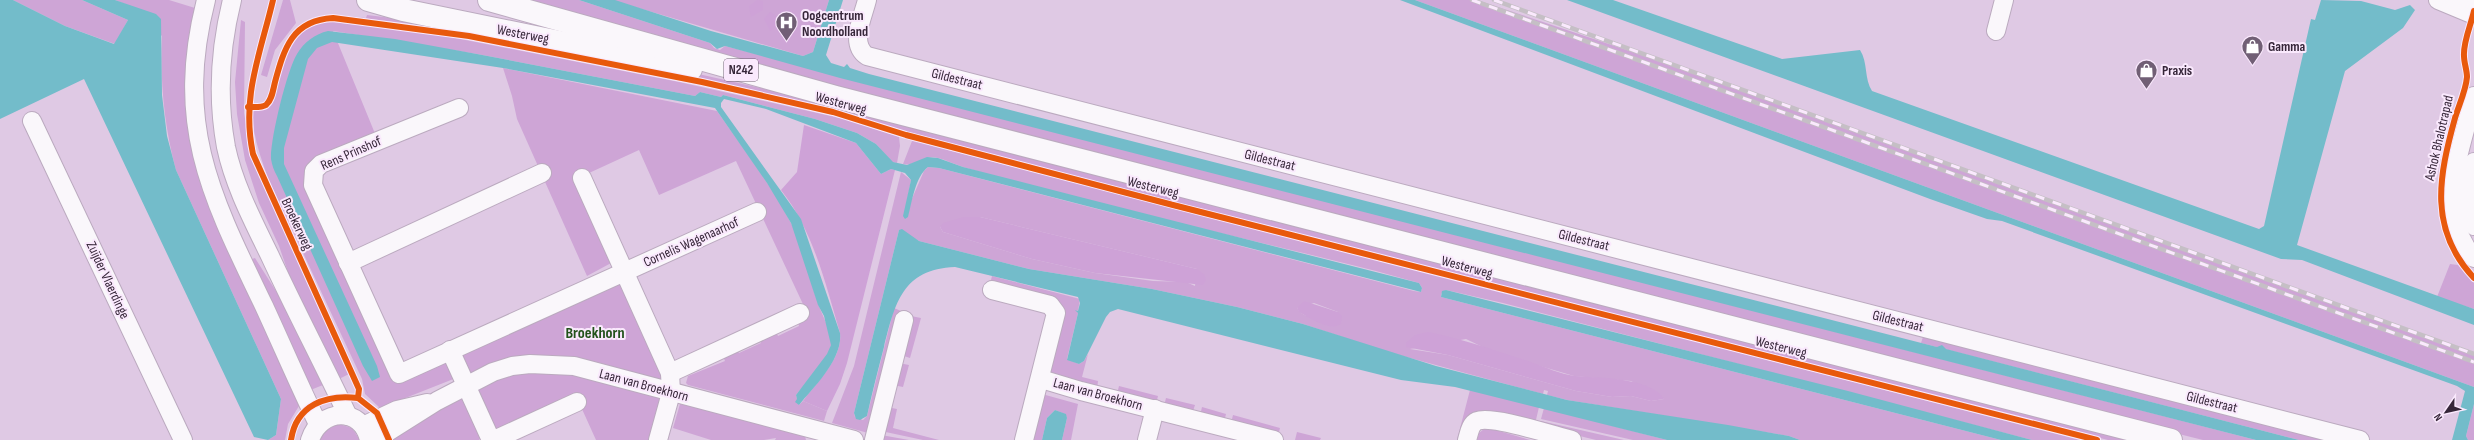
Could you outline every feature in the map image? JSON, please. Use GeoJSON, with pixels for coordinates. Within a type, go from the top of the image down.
{"type":"FeatureCollection","features":[{"type":"Feature","properties":{"kind":"main road","name":"Westerweg"},"geometry":{"type":"LineString","coordinates":[[368,0],[403,10],[836,97]]}},
{"type":"Feature","properties":{"kind":"main road","name":"Westerweg"},"geometry":{"type":"LineString","coordinates":[[489,0],[836,97],[2171,440]]}},
{"type":"Feature","properties":{"kind":"street"},"geometry":{"type":"LineString","coordinates":[[206,0],[196,52],[193,96],[199,144],[207,176],[233,242],[318,424]]}},
{"type":"Feature","properties":{"kind":"street"},"geometry":{"type":"LineString","coordinates":[[232,0],[223,40],[220,91],[226,148],[251,217],[348,416],[369,435]]}},
{"type":"Feature","properties":{"kind":"street","name":"Gildestraat"},"geometry":{"type":"LineString","coordinates":[[867,0],[857,40],[860,50],[867,56],[2360,440]]}},
{"type":"Feature","properties":{"kind":"street"},"geometry":{"type":"LineString","coordinates":[[1996,31],[2004,0]]}},
{"type":"Feature","properties":{"kind":"street"},"geometry":{"type":"LineString","coordinates":[[2438,0],[2474,15]]}},
{"type":"Feature","properties":{"kind":"street"},"geometry":{"type":"LineString","coordinates":[[2473,107],[2453,177],[2452,192],[2453,210],[2458,226],[2464,242],[2474,258]]}},
{"type":"Feature","properties":{"kind":"street","name":"Rens Prinshof"},"geometry":{"type":"LineString","coordinates":[[460,108],[321,164],[314,171],[313,186],[400,374],[450,350],[625,272]]}},
{"type":"Feature","properties":{"kind":"street","name":"Zuijder Vlaerdinge"},"geometry":{"type":"LineString","coordinates":[[32,120],[183,440]]}},
{"type":"Feature","properties":{"kind":"street"},"geometry":{"type":"LineString","coordinates":[[2474,162],[2469,188],[2469,206],[2474,226]]}},
{"type":"Feature","properties":{"kind":"street"},"geometry":{"type":"LineString","coordinates":[[348,264],[542,173]]}},
{"type":"Feature","properties":{"kind":"street"},"geometry":{"type":"LineString","coordinates":[[582,178],[670,373],[672,392],[658,440]]}},
{"type":"Feature","properties":{"kind":"street","name":"Cornelis Wagenaarhof"},"geometry":{"type":"LineString","coordinates":[[625,272],[757,212]]}},
{"type":"Feature","properties":{"kind":"street","name":"Laan van Broekhorn"},"geometry":{"type":"LineString","coordinates":[[992,290],[1050,305],[1055,310],[1055,320],[1024,440]]}},
{"type":"Feature","properties":{"kind":"street"},"geometry":{"type":"LineString","coordinates":[[670,373],[800,313]]}},
{"type":"Feature","properties":{"kind":"street"},"geometry":{"type":"LineString","coordinates":[[874,440],[904,320]]}},
{"type":"Feature","properties":{"kind":"street"},"geometry":{"type":"LineString","coordinates":[[450,350],[491,440]]}},
{"type":"Feature","properties":{"kind":"street","name":"Laan van Broekhorn"},"geometry":{"type":"LineString","coordinates":[[369,435],[493,372],[512,366],[550,363],[574,366],[672,392],[816,435],[854,440]]}},
{"type":"Feature","properties":{"kind":"street","name":"Laan van Broekhorn"},"geometry":{"type":"LineString","coordinates":[[1041,378],[1081,391],[1268,439]]}},
{"type":"Feature","properties":{"kind":"street"},"geometry":{"type":"LineString","coordinates":[[494,440],[577,402]]}},
{"type":"Feature","properties":{"kind":"street","name":"Laan van Broekhorn"},"geometry":{"type":"LineString","coordinates":[[1147,440],[1155,409]]}},
{"type":"Feature","properties":{"kind":"street"},"geometry":{"type":"LineString","coordinates":[[310,440],[318,424],[335,415],[348,416]]}},
{"type":"Feature","properties":{"kind":"street"},"geometry":{"type":"LineString","coordinates":[[1467,440],[1470,428],[1476,422],[1490,419],[1572,440]]}},
{"type":"Feature","properties":{"kind":"shaded area"},"geometry":{"type":"Polygon","coordinates":[[[13,0],[82,0],[128,20],[115,44],[65,26],[13,0]]]}},
{"type":"Feature","properties":{"kind":"shaded area"},"geometry":{"type":"Polygon","coordinates":[[[115,0],[169,0],[195,8],[189,43],[187,115],[299,406],[288,424],[285,440],[268,440],[276,435],[281,399],[176,170],[168,137],[162,87],[162,36],[125,4],[115,0]]]}},
{"type":"Feature","properties":{"kind":"shaded area"},"geometry":{"type":"Polygon","coordinates":[[[283,0],[290,0],[296,23],[275,50],[267,77],[261,75],[283,0]]]}},
{"type":"Feature","properties":{"kind":"shaded area"},"geometry":{"type":"Polygon","coordinates":[[[514,0],[579,0],[710,43],[714,48],[720,50],[725,46],[2256,440],[2203,440],[1934,373],[1012,137],[514,0]]]}},
{"type":"Feature","properties":{"kind":"shaded area","name":"Oogcentrum Noordholland"},"geometry":{"type":"Polygon","coordinates":[[[611,0],[829,0],[813,52],[803,56],[611,0]]]}},
{"type":"Feature","properties":{"kind":"shaded area"},"geometry":{"type":"Polygon","coordinates":[[[757,0],[763,1],[763,10],[751,17],[749,6],[757,0]]]}},
{"type":"Feature","properties":{"kind":"shaded area"},"geometry":{"type":"Polygon","coordinates":[[[1415,0],[1477,0],[1753,92],[2474,354],[2474,387],[1415,0]]]}},
{"type":"Feature","properties":{"kind":"shaded area"},"geometry":{"type":"Polygon","coordinates":[[[770,12],[775,15],[776,24],[770,31],[764,19],[770,12]]]}},
{"type":"Feature","properties":{"kind":"shaded area"},"geometry":{"type":"Polygon","coordinates":[[[329,14],[366,18],[367,15],[426,22],[694,73],[800,97],[2140,440],[2108,440],[1171,201],[915,134],[824,107],[633,65],[429,26],[329,14]]]}},
{"type":"Feature","properties":{"kind":"shaded area"},"geometry":{"type":"Polygon","coordinates":[[[241,20],[245,22],[244,113],[252,159],[349,374],[337,380],[298,301],[279,246],[259,203],[245,160],[237,114],[235,82],[241,20]]]}},
{"type":"Feature","properties":{"kind":"shaded area"},"geometry":{"type":"Polygon","coordinates":[[[333,22],[435,34],[679,82],[844,119],[899,137],[900,146],[897,163],[892,162],[876,144],[857,133],[815,119],[723,95],[721,97],[700,92],[695,96],[477,54],[333,31],[376,136],[309,167],[389,368],[441,362],[448,363],[456,378],[380,408],[365,394],[362,379],[268,178],[257,146],[253,121],[252,112],[272,104],[284,64],[295,40],[304,30],[317,24],[333,22]]]}},
{"type":"Feature","properties":{"kind":"shaded area"},"geometry":{"type":"Polygon","coordinates":[[[503,68],[717,111],[756,166],[783,208],[796,233],[815,296],[829,330],[831,345],[826,357],[811,378],[796,395],[799,405],[803,401],[827,411],[824,421],[688,385],[686,383],[688,376],[725,361],[723,356],[737,350],[739,353],[761,343],[759,339],[776,331],[778,336],[799,326],[798,322],[809,317],[736,161],[659,195],[639,150],[576,179],[613,262],[587,276],[517,119],[512,96],[503,68]]]}},
{"type":"Feature","properties":{"kind":"shaded area"},"geometry":{"type":"Polygon","coordinates":[[[804,125],[856,143],[881,174],[891,169],[895,170],[847,363],[840,384],[827,411],[803,401],[822,378],[833,360],[840,342],[840,333],[824,277],[810,240],[802,222],[781,190],[797,172],[804,125]]]}},
{"type":"Feature","properties":{"kind":"shaded area"},"geometry":{"type":"Polygon","coordinates":[[[912,141],[2080,440],[2032,440],[1503,303],[1446,290],[1441,294],[1441,297],[2001,440],[1800,440],[1789,436],[1567,400],[1547,395],[1548,391],[1544,390],[1543,394],[1388,352],[1303,324],[1237,307],[1152,289],[1029,269],[919,241],[899,230],[854,413],[855,417],[863,420],[867,416],[894,308],[901,311],[871,428],[868,433],[832,423],[854,366],[901,172],[911,180],[904,217],[924,171],[928,167],[939,168],[1414,291],[1421,292],[1422,288],[1419,283],[1376,271],[1014,182],[938,158],[933,157],[912,164],[903,164],[912,141]],[[980,217],[940,227],[943,232],[1032,259],[1095,273],[1153,281],[1186,282],[1195,286],[1197,269],[980,217]],[[1314,303],[1297,308],[1301,313],[1310,317],[1338,312],[1314,303]],[[1466,339],[1410,349],[1448,355],[1576,391],[1612,397],[1631,396],[1651,401],[1664,399],[1631,381],[1574,376],[1493,352],[1466,339]]]}},
{"type":"Feature","properties":{"kind":"shaded area"},"geometry":{"type":"Polygon","coordinates":[[[964,217],[980,217],[1197,269],[1204,274],[1206,280],[1203,285],[1095,273],[1032,259],[943,232],[940,227],[943,223],[964,217]]]}},
{"type":"Feature","properties":{"kind":"shaded area"},"geometry":{"type":"Polygon","coordinates":[[[255,258],[295,321],[328,383],[308,391],[288,336],[252,259],[255,258]]]}},
{"type":"Feature","properties":{"kind":"shaded area"},"geometry":{"type":"Polygon","coordinates":[[[2450,264],[2458,265],[2474,283],[2474,309],[2437,297],[2450,264]]]}},
{"type":"Feature","properties":{"kind":"shaded area"},"geometry":{"type":"Polygon","coordinates":[[[992,276],[1080,299],[1078,311],[1076,310],[1078,313],[1067,359],[1079,364],[1084,361],[1088,354],[1082,377],[1098,381],[1097,389],[1050,374],[1062,314],[990,284],[992,276]]]}},
{"type":"Feature","properties":{"kind":"shaded area"},"geometry":{"type":"Polygon","coordinates":[[[622,280],[662,367],[661,380],[583,359],[544,355],[524,356],[504,361],[470,375],[460,355],[622,280]]]}},
{"type":"Feature","properties":{"kind":"shaded area"},"geometry":{"type":"Polygon","coordinates":[[[1304,301],[1338,312],[1342,316],[1341,324],[1336,326],[1326,325],[1314,321],[1299,312],[1297,308],[1304,301]]]}},
{"type":"Feature","properties":{"kind":"shaded area"},"geometry":{"type":"Polygon","coordinates":[[[911,316],[921,318],[910,358],[901,355],[911,316]]]}},
{"type":"Feature","properties":{"kind":"shaded area"},"geometry":{"type":"Polygon","coordinates":[[[1428,332],[1480,346],[1564,374],[1623,380],[1648,386],[1664,399],[1651,401],[1631,396],[1612,397],[1576,391],[1448,355],[1406,347],[1406,343],[1415,335],[1428,332]]]}},
{"type":"Feature","properties":{"kind":"shaded area"},"geometry":{"type":"Polygon","coordinates":[[[1924,334],[2338,440],[2299,440],[1921,343],[1924,334]]]}},
{"type":"Feature","properties":{"kind":"shaded area"},"geometry":{"type":"Polygon","coordinates":[[[899,363],[909,365],[903,387],[893,385],[899,363]]]}},
{"type":"Feature","properties":{"kind":"shaded area"},"geometry":{"type":"Polygon","coordinates":[[[544,370],[568,373],[663,396],[650,440],[596,440],[577,398],[497,431],[476,389],[509,376],[544,370]]]}},
{"type":"Feature","properties":{"kind":"shaded area"},"geometry":{"type":"Polygon","coordinates":[[[1119,386],[1158,396],[1156,404],[1117,394],[1119,386]]]}},
{"type":"Feature","properties":{"kind":"shaded area"},"geometry":{"type":"Polygon","coordinates":[[[1470,390],[1539,407],[1535,424],[1497,415],[1461,440],[1457,440],[1470,390]]]}},
{"type":"Feature","properties":{"kind":"shaded area"},"geometry":{"type":"Polygon","coordinates":[[[1042,394],[1078,404],[1071,440],[1062,440],[1067,418],[1065,414],[1055,410],[1047,418],[1042,440],[1029,440],[1042,394]]]}},
{"type":"Feature","properties":{"kind":"shaded area"},"geometry":{"type":"Polygon","coordinates":[[[462,398],[466,400],[482,435],[479,440],[392,440],[392,435],[462,398]]]}},
{"type":"Feature","properties":{"kind":"shaded area"},"geometry":{"type":"Polygon","coordinates":[[[1166,398],[1195,405],[1192,414],[1164,406],[1166,398]]]}},
{"type":"Feature","properties":{"kind":"shaded area"},"geometry":{"type":"Polygon","coordinates":[[[686,402],[805,436],[806,440],[775,440],[776,438],[764,440],[711,440],[673,428],[680,404],[685,405],[686,402]]]}},
{"type":"Feature","properties":{"kind":"shaded area"},"geometry":{"type":"Polygon","coordinates":[[[2474,404],[2474,440],[2468,440],[2466,436],[2474,404]]]}},
{"type":"Feature","properties":{"kind":"shaded area"},"geometry":{"type":"Polygon","coordinates":[[[887,407],[897,409],[893,428],[939,440],[923,440],[881,431],[887,407]]]}},
{"type":"Feature","properties":{"kind":"shaded area"},"geometry":{"type":"Polygon","coordinates":[[[1202,407],[1226,414],[1224,422],[1200,416],[1202,407]]]}},
{"type":"Feature","properties":{"kind":"shaded area"},"geometry":{"type":"Polygon","coordinates":[[[1544,408],[1667,440],[1633,440],[1541,419],[1544,408]]]}},
{"type":"Feature","properties":{"kind":"shaded area"},"geometry":{"type":"Polygon","coordinates":[[[1233,415],[1280,428],[1278,436],[1231,423],[1233,415]]]}},
{"type":"Feature","properties":{"kind":"shaded area"},"geometry":{"type":"Polygon","coordinates":[[[1541,421],[1624,440],[1596,440],[1539,426],[1541,421]]]}},
{"type":"Feature","properties":{"kind":"shaded area"},"geometry":{"type":"Polygon","coordinates":[[[339,424],[352,428],[360,440],[320,440],[326,430],[339,424]]]}},
{"type":"Feature","properties":{"kind":"shaded area"},"geometry":{"type":"Polygon","coordinates":[[[1484,429],[1492,429],[1530,440],[1477,440],[1479,433],[1484,429]]]}},
{"type":"Feature","properties":{"kind":"shaded area"},"geometry":{"type":"Polygon","coordinates":[[[1297,432],[1321,438],[1320,440],[1295,440],[1297,432]]]}},
{"type":"Feature","properties":{"kind":"shaded area"},"geometry":{"type":"Polygon","coordinates":[[[881,435],[909,440],[884,440],[881,435]]]}},
{"type":"Feature","properties":{"kind":"water"},"geometry":{"type":"Polygon","coordinates":[[[0,0],[13,0],[65,26],[114,44],[128,20],[82,0],[115,0],[156,14],[161,19],[162,95],[167,136],[176,170],[281,399],[276,435],[268,440],[254,437],[84,79],[0,119],[0,0]]]}},
{"type":"Feature","properties":{"kind":"water"},"geometry":{"type":"Polygon","coordinates":[[[579,0],[615,0],[711,31],[803,56],[813,52],[829,0],[843,0],[826,55],[831,63],[844,67],[847,64],[850,68],[869,74],[1937,347],[1942,345],[1946,349],[2299,440],[2256,440],[840,78],[725,46],[717,49],[710,43],[579,0]]]}},
{"type":"Feature","properties":{"kind":"water"},"geometry":{"type":"Polygon","coordinates":[[[1400,0],[1415,0],[2474,387],[2474,404],[2466,436],[2468,440],[2452,440],[2465,391],[2457,386],[2002,221],[1987,219],[1930,199],[1400,0]]]}},
{"type":"Feature","properties":{"kind":"water"},"geometry":{"type":"Polygon","coordinates":[[[1567,0],[1613,0],[1782,59],[1860,50],[1872,91],[2259,229],[2264,226],[2311,19],[2315,20],[2321,0],[2361,1],[2395,10],[2410,5],[2415,10],[2403,28],[2345,71],[2297,245],[2474,309],[2474,325],[2302,260],[2281,259],[1567,0]]]}},
{"type":"Feature","properties":{"kind":"water"},"geometry":{"type":"Polygon","coordinates":[[[328,31],[395,39],[695,96],[700,92],[721,97],[723,95],[815,119],[857,133],[876,144],[893,162],[907,165],[927,157],[938,158],[963,167],[1419,283],[1422,288],[1421,292],[939,168],[928,167],[920,177],[908,217],[905,219],[903,216],[911,180],[905,173],[891,169],[881,174],[856,143],[766,109],[724,99],[721,103],[721,107],[801,219],[840,333],[840,343],[832,362],[826,372],[799,405],[795,402],[797,399],[796,395],[827,354],[831,345],[824,316],[818,305],[791,223],[767,183],[715,108],[503,68],[332,42],[317,48],[308,59],[284,148],[284,164],[377,366],[380,377],[372,381],[363,366],[275,172],[271,159],[271,150],[276,122],[284,89],[293,62],[306,42],[314,36],[328,31]]]}},
{"type":"Feature","properties":{"kind":"water"},"geometry":{"type":"Polygon","coordinates":[[[902,229],[919,241],[1029,269],[1152,289],[1237,307],[1303,324],[1436,366],[1567,400],[1728,425],[1789,436],[1800,440],[1667,440],[1455,387],[1401,380],[1118,309],[1110,312],[1106,317],[1084,361],[1079,364],[1067,360],[1078,313],[1075,310],[1078,311],[1080,303],[1078,297],[955,267],[937,269],[923,274],[912,282],[897,303],[888,331],[867,416],[860,420],[856,419],[854,413],[899,230],[902,229]]]}},
{"type":"Feature","properties":{"kind":"water"},"geometry":{"type":"Polygon","coordinates":[[[1446,290],[1848,391],[2032,440],[2001,440],[1441,297],[1442,291],[1446,290]]]}},
{"type":"Feature","properties":{"kind":"water"},"geometry":{"type":"Polygon","coordinates":[[[1055,410],[1066,414],[1067,418],[1062,440],[1042,440],[1047,418],[1055,410]]]}},
{"type":"Feature","properties":{"kind":"railway"},"geometry":{"type":"LineString","coordinates":[[1472,0],[2474,362]]}},
{"type":"Feature","properties":{"kind":"railway"},"geometry":{"type":"LineString","coordinates":[[1494,0],[2474,354]]}},
{"type":"Feature","properties":{"kind":"cycle path","name":"Broekerweg"},"geometry":{"type":"LineString","coordinates":[[273,0],[258,58],[251,95],[249,114],[253,154],[359,389],[358,398],[377,413],[389,440]]}},
{"type":"Feature","properties":{"kind":"cycle path","name":"Ashok Bhalotrapad"},"geometry":{"type":"LineString","coordinates":[[2474,11],[2464,51],[2467,77],[2464,92],[2449,140],[2442,181],[2441,201],[2449,240],[2459,259],[2474,278]]}},
{"type":"Feature","properties":{"kind":"cycle path"},"geometry":{"type":"LineString","coordinates":[[248,107],[262,107],[268,103],[272,95],[282,58],[292,38],[299,30],[308,24],[319,20],[333,18],[469,36],[702,82],[833,112],[906,135],[1173,205],[2097,440]]}},
{"type":"Feature","properties":{"kind":"cycle path"},"geometry":{"type":"LineString","coordinates":[[291,440],[294,428],[299,418],[314,404],[335,398],[358,398]]}},
{"type":"Feature","properties":{"kind":"place","name":"Oogcentrum Noordholland"},"geometry":{"type":"Point","coordinates":[787,42]}},
{"type":"Feature","properties":{"kind":"place","name":"Gamma"},"geometry":{"type":"Point","coordinates":[2252,66]}},
{"type":"Feature","properties":{"kind":"place","name":"Praxis"},"geometry":{"type":"Point","coordinates":[2147,90]}},
{"type":"Feature","properties":{"kind":"district","name":"Broekhorn"},"geometry":{"type":"Point","coordinates":[595,333]}}]}
